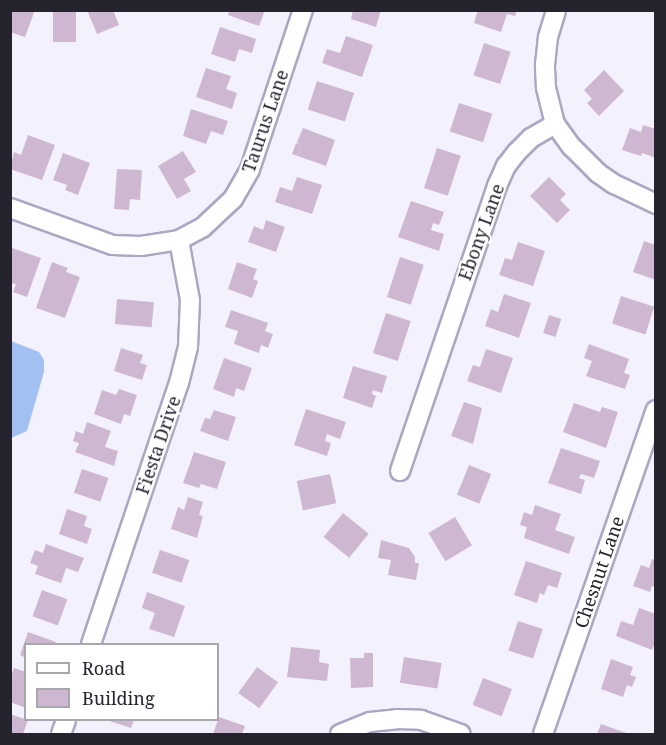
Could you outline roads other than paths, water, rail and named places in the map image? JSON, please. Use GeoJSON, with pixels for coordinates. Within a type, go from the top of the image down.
{"type":"FeatureCollection","features":[{"type":"Feature","properties":{"kind":"street","name":"Taurus Lane"},"geometry":{"type":"LineString","coordinates":[[179,240],[202,228],[233,199],[243,183],[250,169],[303,10]]}},
{"type":"Feature","properties":{"kind":"street"},"geometry":{"type":"LineString","coordinates":[[556,10],[548,37],[545,65],[546,87],[555,124],[572,147],[598,173],[614,184],[656,204]]}},
{"type":"Feature","properties":{"kind":"street","name":"Ebony Lane"},"geometry":{"type":"LineString","coordinates":[[400,471],[497,186],[517,152],[531,138],[555,124]]}},
{"type":"Feature","properties":{"kind":"street"},"geometry":{"type":"LineString","coordinates":[[10,208],[113,245],[141,246],[179,240]]}},
{"type":"Feature","properties":{"kind":"street","name":"Fiesta Drive"},"geometry":{"type":"LineString","coordinates":[[92,643],[179,383],[188,347],[190,300],[179,240]]}},
{"type":"Feature","properties":{"kind":"street","name":"Chesnut Lane"},"geometry":{"type":"LineString","coordinates":[[543,735],[656,410]]}},
{"type":"Feature","properties":{"kind":"street"},"geometry":{"type":"LineString","coordinates":[[340,735],[370,722],[397,719],[421,720],[462,735]]}},
{"type":"Feature","properties":{"kind":"water"},"geometry":{"type":"Polygon","coordinates":[[[11,341],[39,352],[44,360],[44,372],[27,431],[11,438],[11,341]]]}}]}
